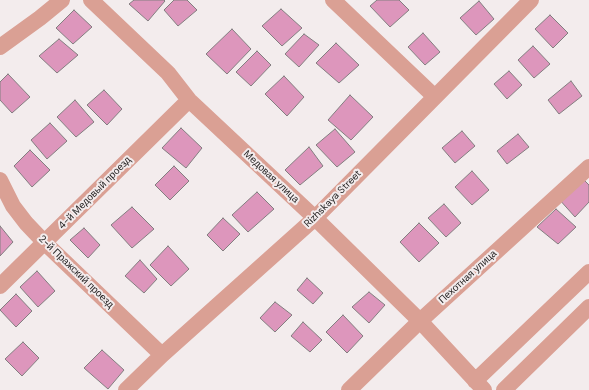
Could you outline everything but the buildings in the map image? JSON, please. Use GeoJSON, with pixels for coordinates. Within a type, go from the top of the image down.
{"type":"FeatureCollection","features":[{"type":"Feature","properties":{"kind":"street"},"geometry":{"type":"LineString","coordinates":[[0,47],[62,0]]}},
{"type":"Feature","properties":{"kind":"street","name":"Медовая улица"},"geometry":{"type":"LineString","coordinates":[[91,0],[168,73],[189,100],[315,218],[420,320],[479,386]]}},
{"type":"Feature","properties":{"kind":"street"},"geometry":{"type":"LineString","coordinates":[[333,0],[435,97]]}},
{"type":"Feature","properties":{"kind":"street","name":"Rizhskaya Street"},"geometry":{"type":"LineString","coordinates":[[126,390],[162,355],[315,218],[532,0]]}},
{"type":"Feature","properties":{"kind":"street","name":"4-й Медовый проезд"},"geometry":{"type":"LineString","coordinates":[[0,286],[189,100]]}},
{"type":"Feature","properties":{"kind":"street","name":"Пехотная улица"},"geometry":{"type":"LineString","coordinates":[[349,390],[420,320],[589,167]]}},
{"type":"Feature","properties":{"kind":"street","name":"2-й Пражский проезд"},"geometry":{"type":"LineString","coordinates":[[0,180],[13,206],[26,223],[162,355]]}},
{"type":"Feature","properties":{"kind":"street"},"geometry":{"type":"LineString","coordinates":[[479,386],[589,272]]}},
{"type":"Feature","properties":{"kind":"street"},"geometry":{"type":"LineString","coordinates":[[504,390],[589,307]]}}]}
